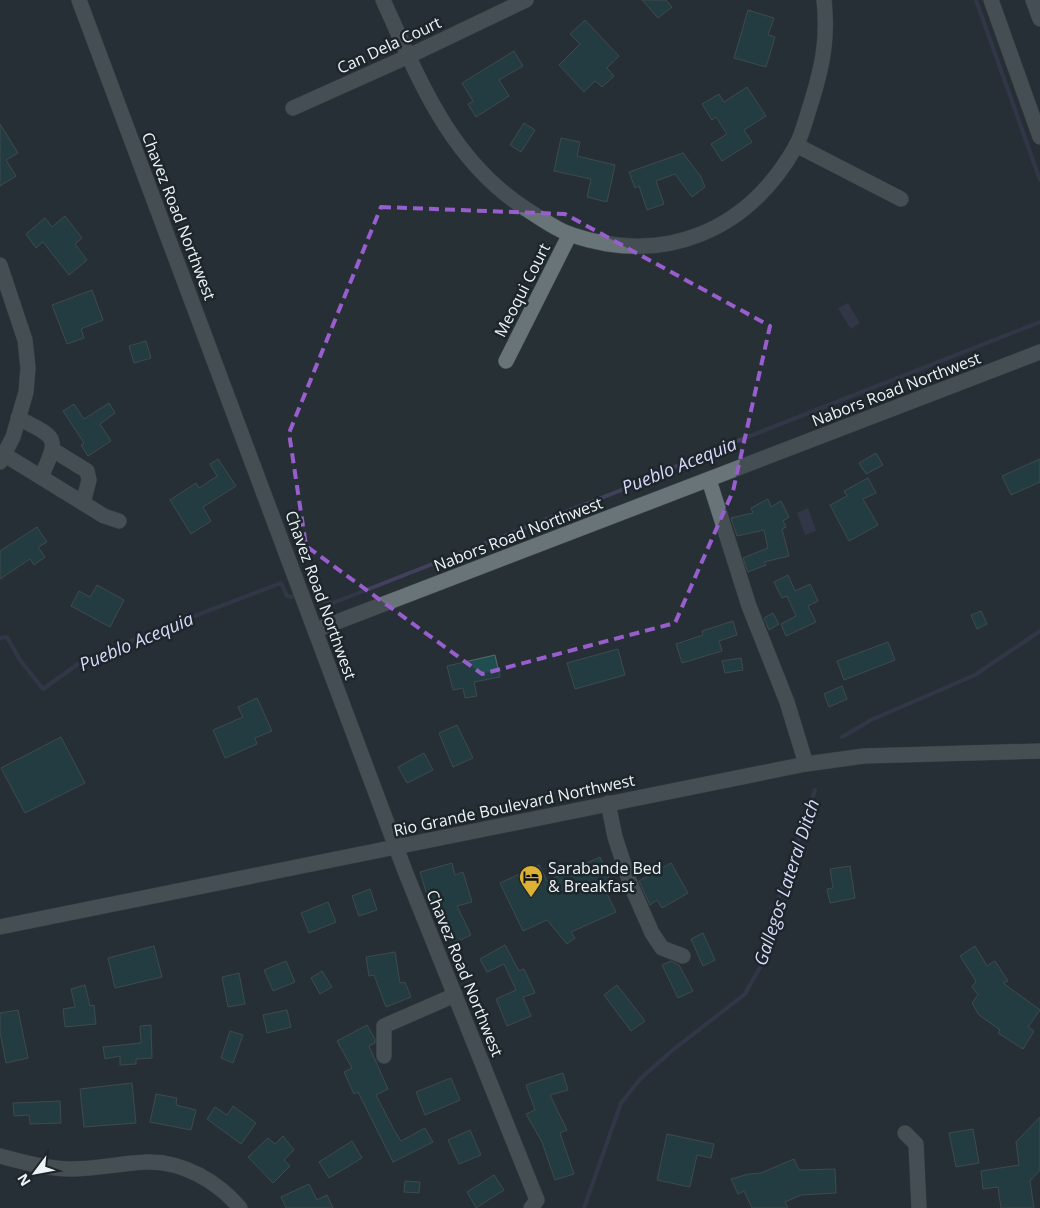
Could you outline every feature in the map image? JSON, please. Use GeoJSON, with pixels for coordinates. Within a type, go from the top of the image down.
{"type":"FeatureCollection","features":[{"type":"Feature","properties":{"kind":"street","name":"Chavez Road Northwest"},"geometry":{"type":"LineString","coordinates":[[80,0],[396,847],[455,995],[534,1204]]}},
{"type":"Feature","properties":{"kind":"street"},"geometry":{"type":"LineString","coordinates":[[384,0],[439,118],[462,151],[492,182],[525,208],[570,234],[617,245],[648,247],[682,241],[725,224],[750,205],[772,180],[796,145],[825,52],[827,34],[824,0]]}},
{"type":"Feature","properties":{"kind":"street","name":"Can Dela Court"},"geometry":{"type":"LineString","coordinates":[[293,108],[409,56],[526,0]]}},
{"type":"Feature","properties":{"kind":"street"},"geometry":{"type":"LineString","coordinates":[[991,0],[1040,138]]}},
{"type":"Feature","properties":{"kind":"street"},"geometry":{"type":"LineString","coordinates":[[1033,0],[1040,19]]}},
{"type":"Feature","properties":{"kind":"street"},"geometry":{"type":"LineString","coordinates":[[796,145],[901,199]]}},
{"type":"Feature","properties":{"kind":"street","name":"Meoqui Court"},"geometry":{"type":"LineString","coordinates":[[506,361],[570,234]]}},
{"type":"Feature","properties":{"kind":"street"},"geometry":{"type":"LineString","coordinates":[[0,265],[25,340],[28,368],[26,392],[3,458],[41,477],[104,516],[118,521]]}},
{"type":"Feature","properties":{"kind":"street","name":"Nabors Road Northwest"},"geometry":{"type":"LineString","coordinates":[[316,630],[1040,352]]}},
{"type":"Feature","properties":{"kind":"street"},"geometry":{"type":"LineString","coordinates":[[18,418],[48,434],[52,440],[53,450],[41,477]]}},
{"type":"Feature","properties":{"kind":"street"},"geometry":{"type":"LineString","coordinates":[[53,450],[87,471],[89,480],[83,503]]}},
{"type":"Feature","properties":{"kind":"street"},"geometry":{"type":"LineString","coordinates":[[709,480],[749,606],[787,702],[806,764]]}},
{"type":"Feature","properties":{"kind":"street","name":"Rio Grande Boulevard Northwest"},"geometry":{"type":"LineString","coordinates":[[0,928],[806,764],[864,756],[1040,751]]}},
{"type":"Feature","properties":{"kind":"street"},"geometry":{"type":"LineString","coordinates":[[608,803],[615,837],[630,883],[652,933],[662,948],[683,956]]}},
{"type":"Feature","properties":{"kind":"street"},"geometry":{"type":"LineString","coordinates":[[384,1056],[384,1026],[455,995]]}},
{"type":"Feature","properties":{"kind":"street"},"geometry":{"type":"LineString","coordinates":[[905,1133],[916,1144],[919,1208]]}},
{"type":"Feature","properties":{"kind":"street"},"geometry":{"type":"LineString","coordinates":[[0,1156],[58,1169],[84,1169],[149,1162],[166,1164],[195,1173],[209,1181],[240,1208]]}},
{"type":"Feature","properties":{"kind":"highlighted area"},"geometry":{"type":"Polygon","coordinates":[[[381,207],[565,214],[770,326],[733,491],[675,623],[482,674],[306,546],[289,433],[381,207]]]}},
{"type":"Feature","properties":{"kind":"shaded area"},"geometry":{"type":"Polygon","coordinates":[[[848,303],[860,323],[851,329],[838,308],[848,303]]]}},
{"type":"Feature","properties":{"kind":"shaded area"},"geometry":{"type":"Polygon","coordinates":[[[808,508],[816,531],[805,535],[797,513],[808,508]]]}},
{"type":"Feature","properties":{"kind":"building"},"geometry":{"type":"Polygon","coordinates":[[[642,0],[666,0],[672,7],[658,18],[642,0]]]}},
{"type":"Feature","properties":{"kind":"building"},"geometry":{"type":"Polygon","coordinates":[[[748,10],[774,18],[768,35],[775,37],[766,67],[734,58],[748,10]]]}},
{"type":"Feature","properties":{"kind":"building"},"geometry":{"type":"Polygon","coordinates":[[[585,20],[619,56],[607,68],[614,76],[602,87],[595,81],[584,92],[559,65],[580,44],[570,34],[585,20]]]}},
{"type":"Feature","properties":{"kind":"building"},"geometry":{"type":"Polygon","coordinates":[[[514,51],[523,66],[499,80],[509,96],[476,117],[468,104],[473,101],[462,83],[514,51]]]}},
{"type":"Feature","properties":{"kind":"building"},"geometry":{"type":"Polygon","coordinates":[[[747,87],[766,116],[744,130],[752,142],[722,161],[711,144],[727,134],[716,117],[712,120],[702,104],[719,94],[724,102],[747,87]]]}},
{"type":"Feature","properties":{"kind":"building"},"geometry":{"type":"Polygon","coordinates":[[[524,123],[535,130],[521,152],[510,145],[524,123]]]}},
{"type":"Feature","properties":{"kind":"building"},"geometry":{"type":"Polygon","coordinates":[[[0,124],[18,153],[6,160],[16,176],[0,186],[0,124]]]}},
{"type":"Feature","properties":{"kind":"building"},"geometry":{"type":"Polygon","coordinates":[[[561,138],[580,142],[577,156],[615,165],[607,202],[587,197],[591,179],[554,171],[561,138]]]}},
{"type":"Feature","properties":{"kind":"building"},"geometry":{"type":"Polygon","coordinates":[[[683,153],[701,177],[705,187],[692,197],[675,174],[656,181],[664,204],[647,210],[639,186],[635,188],[629,172],[683,153]]]}},
{"type":"Feature","properties":{"kind":"building"},"geometry":{"type":"Polygon","coordinates":[[[65,216],[82,238],[75,244],[87,260],[69,275],[43,242],[36,248],[26,234],[45,218],[52,227],[65,216]]]}},
{"type":"Feature","properties":{"kind":"building"},"geometry":{"type":"Polygon","coordinates":[[[92,290],[103,320],[81,329],[84,338],[67,344],[52,305],[92,290]]]}},
{"type":"Feature","properties":{"kind":"building"},"geometry":{"type":"Polygon","coordinates":[[[146,341],[151,358],[134,363],[129,346],[146,341]]]}},
{"type":"Feature","properties":{"kind":"building"},"geometry":{"type":"Polygon","coordinates":[[[109,403],[115,413],[100,424],[111,441],[88,456],[81,445],[84,443],[63,411],[74,404],[84,419],[109,403]]]}},
{"type":"Feature","properties":{"kind":"building"},"geometry":{"type":"Polygon","coordinates":[[[876,453],[883,465],[866,474],[859,463],[876,453]]]}},
{"type":"Feature","properties":{"kind":"building"},"geometry":{"type":"Polygon","coordinates":[[[218,459],[236,486],[203,507],[211,521],[191,534],[170,500],[196,483],[199,488],[217,476],[210,464],[218,459]]]}},
{"type":"Feature","properties":{"kind":"building"},"geometry":{"type":"Polygon","coordinates":[[[1040,459],[1040,482],[1011,495],[1002,476],[1040,459]]]}},
{"type":"Feature","properties":{"kind":"building"},"geometry":{"type":"Polygon","coordinates":[[[868,478],[876,493],[863,499],[878,525],[849,541],[830,505],[847,496],[844,491],[868,478]]]}},
{"type":"Feature","properties":{"kind":"building"},"geometry":{"type":"Polygon","coordinates":[[[768,499],[771,507],[781,501],[789,517],[783,521],[786,527],[782,529],[789,556],[764,562],[766,565],[748,572],[743,558],[768,548],[764,530],[737,536],[731,518],[753,513],[751,508],[768,499]]]}},
{"type":"Feature","properties":{"kind":"building"},"geometry":{"type":"Polygon","coordinates":[[[37,527],[47,542],[38,547],[45,557],[34,565],[30,559],[0,579],[0,551],[37,527]]]}},
{"type":"Feature","properties":{"kind":"building"},"geometry":{"type":"Polygon","coordinates":[[[788,575],[795,591],[810,584],[818,601],[808,606],[816,622],[786,636],[781,624],[796,616],[787,596],[782,598],[774,582],[788,575]]]}},
{"type":"Feature","properties":{"kind":"building"},"geometry":{"type":"Polygon","coordinates":[[[97,585],[124,600],[110,627],[71,606],[79,591],[90,597],[97,585]]]}},
{"type":"Feature","properties":{"kind":"building"},"geometry":{"type":"Polygon","coordinates":[[[981,611],[987,624],[977,629],[971,615],[981,611]]]}},
{"type":"Feature","properties":{"kind":"building"},"geometry":{"type":"Polygon","coordinates":[[[773,613],[779,624],[769,630],[764,618],[773,613]]]}},
{"type":"Feature","properties":{"kind":"building"},"geometry":{"type":"Polygon","coordinates":[[[733,621],[737,635],[719,641],[722,651],[682,663],[676,644],[703,635],[702,631],[733,621]]]}},
{"type":"Feature","properties":{"kind":"building"},"geometry":{"type":"Polygon","coordinates":[[[888,642],[895,660],[844,680],[837,661],[888,642]]]}},
{"type":"Feature","properties":{"kind":"building"},"geometry":{"type":"Polygon","coordinates":[[[618,649],[625,675],[575,689],[567,663],[618,649]]]}},
{"type":"Feature","properties":{"kind":"building"},"geometry":{"type":"Polygon","coordinates":[[[495,655],[500,677],[474,682],[477,696],[465,698],[463,688],[453,690],[447,666],[495,655]]]}},
{"type":"Feature","properties":{"kind":"building"},"geometry":{"type":"Polygon","coordinates":[[[741,658],[743,670],[725,673],[722,661],[741,658]]]}},
{"type":"Feature","properties":{"kind":"building"},"geometry":{"type":"Polygon","coordinates":[[[842,686],[847,699],[829,707],[824,694],[842,686]]]}},
{"type":"Feature","properties":{"kind":"building"},"geometry":{"type":"Polygon","coordinates":[[[257,698],[272,731],[255,738],[257,744],[225,758],[213,730],[243,717],[238,707],[257,698]]]}},
{"type":"Feature","properties":{"kind":"building"},"geometry":{"type":"Polygon","coordinates":[[[457,725],[473,758],[453,767],[439,733],[457,725]]]}},
{"type":"Feature","properties":{"kind":"building"},"geometry":{"type":"Polygon","coordinates":[[[61,737],[85,783],[25,813],[1,768],[61,737]]]}},
{"type":"Feature","properties":{"kind":"building"},"geometry":{"type":"Polygon","coordinates":[[[424,753],[433,770],[407,783],[398,767],[424,753]]]}},
{"type":"Feature","properties":{"kind":"building"},"geometry":{"type":"Polygon","coordinates":[[[600,857],[615,891],[607,894],[616,912],[571,932],[575,938],[567,944],[547,920],[523,931],[500,883],[539,865],[547,881],[600,857]]]}},
{"type":"Feature","properties":{"kind":"building"},"geometry":{"type":"Polygon","coordinates":[[[452,863],[455,875],[463,872],[472,902],[457,906],[471,935],[456,942],[438,902],[430,905],[420,872],[452,863]]]}},
{"type":"Feature","properties":{"kind":"building"},"geometry":{"type":"Polygon","coordinates":[[[671,863],[688,893],[662,908],[657,900],[650,905],[639,881],[671,863]]]}},
{"type":"Feature","properties":{"kind":"building"},"geometry":{"type":"Polygon","coordinates":[[[850,866],[855,898],[830,903],[827,889],[833,888],[830,869],[850,866]]]}},
{"type":"Feature","properties":{"kind":"building"},"geometry":{"type":"Polygon","coordinates":[[[370,889],[377,910],[359,916],[352,896],[370,889]]]}},
{"type":"Feature","properties":{"kind":"building"},"geometry":{"type":"Polygon","coordinates":[[[328,902],[336,922],[309,933],[301,913],[328,902]]]}},
{"type":"Feature","properties":{"kind":"building"},"geometry":{"type":"Polygon","coordinates":[[[703,933],[715,960],[703,966],[691,939],[703,933]]]}},
{"type":"Feature","properties":{"kind":"building"},"geometry":{"type":"Polygon","coordinates":[[[505,945],[519,971],[524,969],[535,993],[523,997],[531,1016],[507,1026],[496,999],[516,990],[504,964],[487,972],[480,959],[505,945]]]}},
{"type":"Feature","properties":{"kind":"building"},"geometry":{"type":"Polygon","coordinates":[[[154,946],[162,977],[115,988],[108,958],[154,946]]]}},
{"type":"Feature","properties":{"kind":"building"},"geometry":{"type":"Polygon","coordinates":[[[975,946],[987,966],[995,961],[1008,981],[1003,983],[1040,1010],[1028,1027],[1034,1031],[1023,1049],[998,1033],[1000,1030],[979,1015],[972,1003],[978,995],[972,987],[976,981],[960,956],[975,946]]]}},
{"type":"Feature","properties":{"kind":"building"},"geometry":{"type":"Polygon","coordinates":[[[395,952],[400,983],[405,982],[411,997],[386,1007],[374,975],[369,976],[366,957],[395,952]]]}},
{"type":"Feature","properties":{"kind":"building"},"geometry":{"type":"Polygon","coordinates":[[[286,961],[295,982],[273,991],[264,970],[286,961]]]}},
{"type":"Feature","properties":{"kind":"building"},"geometry":{"type":"Polygon","coordinates":[[[671,961],[679,965],[693,991],[678,998],[662,965],[671,961]]]}},
{"type":"Feature","properties":{"kind":"building"},"geometry":{"type":"Polygon","coordinates":[[[322,971],[332,987],[320,994],[311,978],[322,971]]]}},
{"type":"Feature","properties":{"kind":"building"},"geometry":{"type":"Polygon","coordinates":[[[239,973],[245,1004],[228,1007],[222,977],[239,973]]]}},
{"type":"Feature","properties":{"kind":"building"},"geometry":{"type":"Polygon","coordinates":[[[85,985],[90,1006],[94,1005],[96,1024],[65,1027],[63,1009],[75,1007],[71,989],[85,985]]]}},
{"type":"Feature","properties":{"kind":"building"},"geometry":{"type":"Polygon","coordinates":[[[617,985],[645,1021],[631,1031],[604,995],[617,985]]]}},
{"type":"Feature","properties":{"kind":"building"},"geometry":{"type":"Polygon","coordinates":[[[18,1010],[28,1058],[6,1063],[0,1032],[0,1013],[18,1010]]]}},
{"type":"Feature","properties":{"kind":"building"},"geometry":{"type":"Polygon","coordinates":[[[287,1010],[291,1027],[267,1033],[263,1015],[287,1010]]]}},
{"type":"Feature","properties":{"kind":"building"},"geometry":{"type":"Polygon","coordinates":[[[151,1025],[152,1058],[136,1059],[136,1064],[120,1065],[120,1056],[105,1059],[103,1047],[141,1043],[140,1026],[151,1025]]]}},
{"type":"Feature","properties":{"kind":"building"},"geometry":{"type":"Polygon","coordinates":[[[367,1025],[375,1039],[375,1043],[369,1046],[388,1089],[376,1095],[393,1128],[401,1141],[425,1128],[433,1142],[393,1162],[358,1092],[354,1094],[344,1072],[352,1068],[337,1041],[367,1025]]]}},
{"type":"Feature","properties":{"kind":"building"},"geometry":{"type":"Polygon","coordinates":[[[230,1031],[243,1035],[233,1063],[221,1058],[230,1031]]]}},
{"type":"Feature","properties":{"kind":"building"},"geometry":{"type":"Polygon","coordinates":[[[563,1073],[568,1090],[550,1095],[567,1130],[560,1133],[574,1174],[555,1180],[542,1142],[526,1114],[535,1110],[526,1085],[563,1073]]]}},
{"type":"Feature","properties":{"kind":"building"},"geometry":{"type":"Polygon","coordinates":[[[451,1078],[460,1100],[425,1115],[416,1092],[451,1078]]]}},
{"type":"Feature","properties":{"kind":"building"},"geometry":{"type":"Polygon","coordinates":[[[132,1083],[136,1123],[84,1127],[80,1089],[132,1083]]]}},
{"type":"Feature","properties":{"kind":"building"},"geometry":{"type":"Polygon","coordinates":[[[156,1094],[177,1098],[176,1105],[196,1110],[191,1130],[150,1122],[156,1094]]]}},
{"type":"Feature","properties":{"kind":"building"},"geometry":{"type":"Polygon","coordinates":[[[60,1101],[61,1123],[30,1124],[29,1115],[14,1116],[13,1103],[60,1101]]]}},
{"type":"Feature","properties":{"kind":"building"},"geometry":{"type":"Polygon","coordinates":[[[233,1106],[256,1123],[241,1144],[207,1119],[215,1107],[227,1115],[233,1106]]]}},
{"type":"Feature","properties":{"kind":"building"},"geometry":{"type":"Polygon","coordinates":[[[1040,1117],[1040,1170],[1030,1181],[1034,1208],[1001,1208],[998,1187],[983,1189],[981,1171],[1019,1165],[1016,1142],[1040,1117]]]}},
{"type":"Feature","properties":{"kind":"building"},"geometry":{"type":"Polygon","coordinates":[[[973,1129],[979,1163],[956,1167],[949,1133],[973,1129]]]}},
{"type":"Feature","properties":{"kind":"building"},"geometry":{"type":"Polygon","coordinates":[[[470,1130],[481,1155],[459,1164],[448,1140],[470,1130]]]}},
{"type":"Feature","properties":{"kind":"building"},"geometry":{"type":"Polygon","coordinates":[[[667,1134],[714,1144],[711,1158],[697,1155],[690,1187],[657,1180],[667,1134]]]}},
{"type":"Feature","properties":{"kind":"building"},"geometry":{"type":"Polygon","coordinates":[[[283,1136],[294,1150],[284,1160],[290,1166],[273,1183],[248,1157],[268,1138],[275,1144],[283,1136]]]}},
{"type":"Feature","properties":{"kind":"building"},"geometry":{"type":"Polygon","coordinates":[[[352,1141],[362,1158],[329,1178],[319,1162],[352,1141]]]}},
{"type":"Feature","properties":{"kind":"building"},"geometry":{"type":"Polygon","coordinates":[[[794,1159],[799,1170],[835,1169],[836,1193],[801,1195],[785,1202],[788,1208],[752,1208],[744,1191],[738,1194],[731,1179],[761,1173],[794,1159]]]}},
{"type":"Feature","properties":{"kind":"building"},"geometry":{"type":"Polygon","coordinates":[[[494,1175],[504,1190],[476,1208],[467,1192],[494,1175]]]}},
{"type":"Feature","properties":{"kind":"building"},"geometry":{"type":"Polygon","coordinates":[[[405,1181],[420,1182],[419,1193],[404,1192],[405,1181]]]}},
{"type":"Feature","properties":{"kind":"building"},"geometry":{"type":"Polygon","coordinates":[[[309,1184],[317,1200],[327,1195],[333,1208],[286,1208],[281,1197],[309,1184]]]}},
{"type":"Feature","properties":{"kind":"waterway"},"geometry":{"type":"LineString","coordinates":[[976,0],[1040,180]]}},
{"type":"Feature","properties":{"kind":"waterway","name":"Pueblo Acequia"},"geometry":{"type":"LineString","coordinates":[[317,600],[333,603],[647,480],[694,458],[1040,322]]}},
{"type":"Feature","properties":{"kind":"waterway","name":"Pueblo Acequia"},"geometry":{"type":"LineString","coordinates":[[0,638],[7,637],[20,660],[43,689],[78,664],[142,636],[281,583],[287,596],[292,597]]}},
{"type":"Feature","properties":{"kind":"waterway","name":"Gallegos Lateral Ditch"},"geometry":{"type":"LineString","coordinates":[[842,737],[871,720],[975,675],[1040,631]]}},
{"type":"Feature","properties":{"kind":"waterway","name":"Gallegos Lateral Ditch"},"geometry":{"type":"LineString","coordinates":[[584,1208],[621,1103],[641,1078],[674,1049],[745,994],[763,962],[765,939],[815,790]]}},
{"type":"Feature","properties":{"kind":"place","name":"Sarabande Bed & Breakfast"},"geometry":{"type":"Point","coordinates":[531,898]}}]}
